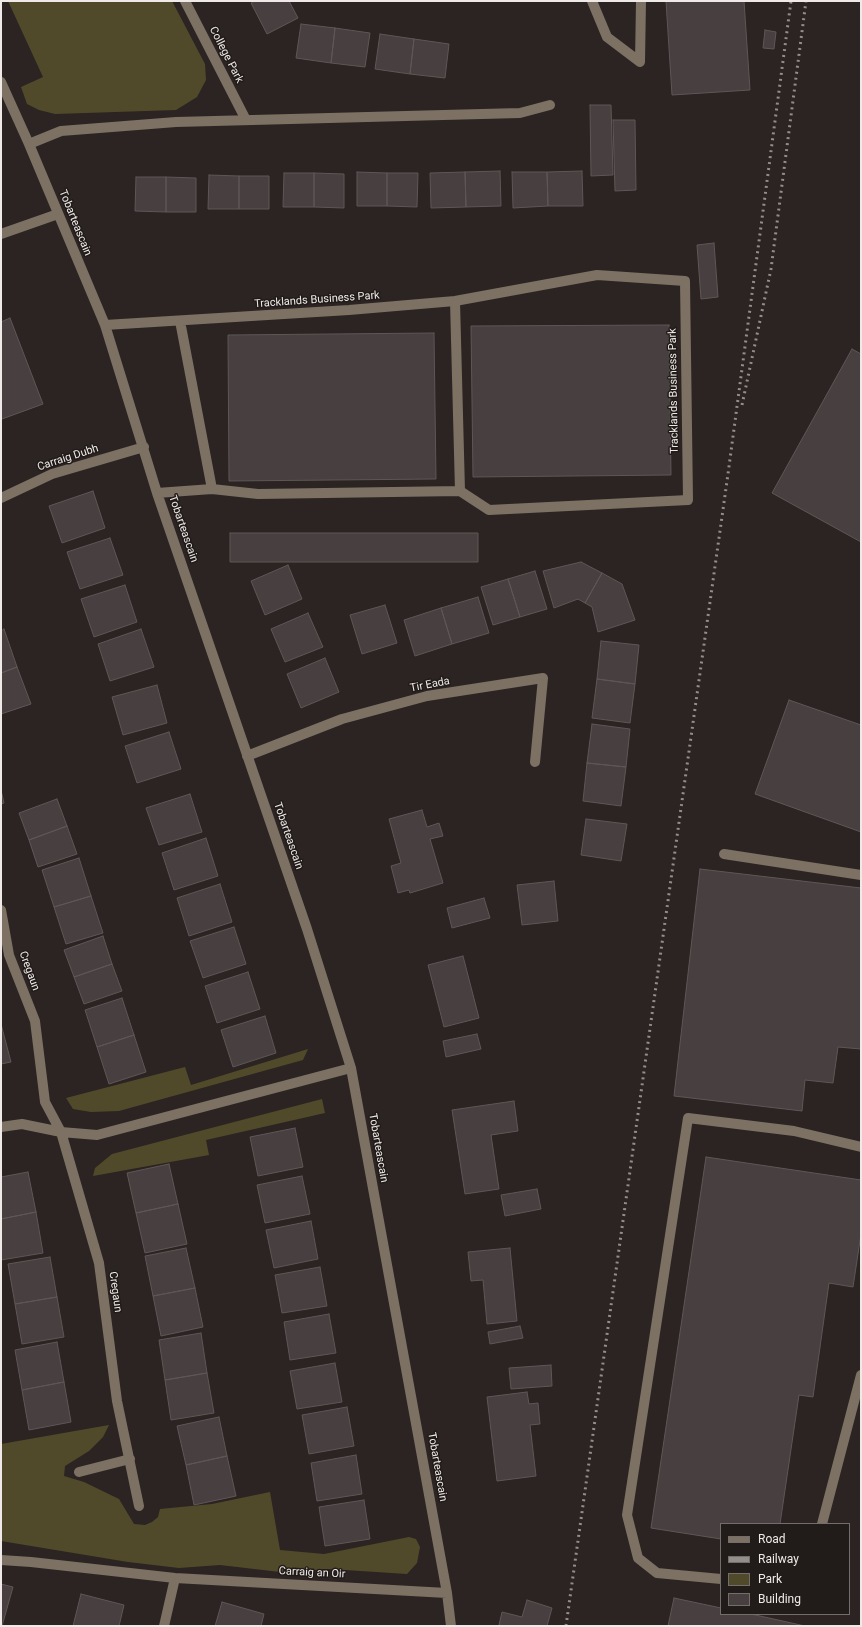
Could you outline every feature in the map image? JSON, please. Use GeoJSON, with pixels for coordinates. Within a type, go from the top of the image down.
{"type":"FeatureCollection","features":[{"type":"Feature","properties":{"kind":"street","name":"College Park"},"geometry":{"type":"LineString","coordinates":[[185,1],[246,120]]}},
{"type":"Feature","properties":{"kind":"street"},"geometry":{"type":"LineString","coordinates":[[592,1],[607,37],[640,62],[641,1]]}},
{"type":"Feature","properties":{"kind":"street","name":"Tobarteascain"},"geometry":{"type":"LineString","coordinates":[[1,82],[29,144],[105,326],[144,447],[157,493],[307,929],[351,1068],[447,1592],[451,1626]]}},
{"type":"Feature","properties":{"kind":"street"},"geometry":{"type":"LineString","coordinates":[[29,144],[61,131],[176,122],[520,114],[550,105]]}},
{"type":"Feature","properties":{"kind":"street"},"geometry":{"type":"LineString","coordinates":[[1,234],[58,214]]}},
{"type":"Feature","properties":{"kind":"street","name":"Tracklands Business Park"},"geometry":{"type":"LineString","coordinates":[[105,326],[349,310],[455,301],[597,275],[684,281],[688,500],[489,510],[460,491]]}},
{"type":"Feature","properties":{"kind":"street"},"geometry":{"type":"LineString","coordinates":[[157,493],[212,489],[258,494],[460,491],[455,301]]}},
{"type":"Feature","properties":{"kind":"street"},"geometry":{"type":"LineString","coordinates":[[180,321],[212,489]]}},
{"type":"Feature","properties":{"kind":"street","name":"Carraig Dubh"},"geometry":{"type":"LineString","coordinates":[[1,498],[52,474],[144,447]]}},
{"type":"Feature","properties":{"kind":"street","name":"Tir Eada"},"geometry":{"type":"LineString","coordinates":[[247,756],[342,719],[427,696],[542,678],[535,762]]}},
{"type":"Feature","properties":{"kind":"street"},"geometry":{"type":"LineString","coordinates":[[724,854],[861,875]]}},
{"type":"Feature","properties":{"kind":"street","name":"Cregaun"},"geometry":{"type":"LineString","coordinates":[[1,910],[9,955],[35,1021],[45,1102],[61,1132],[99,1263],[118,1401],[139,1506]]}},
{"type":"Feature","properties":{"kind":"street"},"geometry":{"type":"LineString","coordinates":[[1,1127],[22,1124],[61,1132],[97,1135],[351,1068]]}},
{"type":"Feature","properties":{"kind":"street"},"geometry":{"type":"LineString","coordinates":[[720,1579],[657,1573],[638,1558],[627,1515],[688,1118],[794,1131],[861,1147]]}},
{"type":"Feature","properties":{"kind":"street"},"geometry":{"type":"LineString","coordinates":[[822,1523],[861,1375]]}},
{"type":"Feature","properties":{"kind":"street"},"geometry":{"type":"LineString","coordinates":[[80,1472],[130,1459]]}},
{"type":"Feature","properties":{"kind":"street","name":"Carraig an Oir"},"geometry":{"type":"LineString","coordinates":[[1,1560],[175,1578],[447,1592]]}},
{"type":"Feature","properties":{"kind":"street"},"geometry":{"type":"LineString","coordinates":[[164,1626],[175,1578]]}},
{"type":"Feature","properties":{"kind":"green space"},"geometry":{"type":"Polygon","coordinates":[[[8,1],[172,1],[205,64],[206,80],[197,97],[176,110],[55,114],[39,110],[27,104],[21,87],[43,77],[8,1]]]}},
{"type":"Feature","properties":{"kind":"green space"},"geometry":{"type":"Polygon","coordinates":[[[308,1049],[303,1060],[119,1111],[91,1112],[73,1109],[66,1098],[185,1067],[191,1085],[308,1049]]]}},
{"type":"Feature","properties":{"kind":"green space"},"geometry":{"type":"Polygon","coordinates":[[[322,1099],[325,1113],[206,1140],[209,1155],[93,1176],[95,1168],[112,1154],[322,1099]]]}},
{"type":"Feature","properties":{"kind":"green space"},"geometry":{"type":"Polygon","coordinates":[[[109,1425],[103,1437],[89,1451],[65,1466],[64,1476],[84,1482],[119,1499],[134,1524],[145,1525],[152,1522],[158,1517],[160,1509],[212,1504],[270,1492],[280,1550],[324,1554],[409,1537],[416,1539],[420,1547],[417,1563],[407,1574],[330,1569],[280,1572],[220,1565],[179,1568],[128,1562],[1,1541],[1,1444],[109,1425]]]}},
{"type":"Feature","properties":{"kind":"building"},"geometry":{"type":"Polygon","coordinates":[[[255,1],[289,1],[298,18],[267,34],[251,3],[255,1]]]}},
{"type":"Feature","properties":{"kind":"building"},"geometry":{"type":"Polygon","coordinates":[[[666,1],[744,1],[750,90],[672,95],[666,1]]]}},
{"type":"Feature","properties":{"kind":"building"},"geometry":{"type":"Polygon","coordinates":[[[301,24],[335,28],[331,63],[296,58],[301,24]]]}},
{"type":"Feature","properties":{"kind":"building"},"geometry":{"type":"Polygon","coordinates":[[[335,28],[370,33],[365,67],[331,63],[335,28]]]}},
{"type":"Feature","properties":{"kind":"building"},"geometry":{"type":"Polygon","coordinates":[[[765,30],[776,32],[774,49],[763,48],[765,30]]]}},
{"type":"Feature","properties":{"kind":"building"},"geometry":{"type":"Polygon","coordinates":[[[380,34],[414,39],[410,74],[375,69],[380,34]]]}},
{"type":"Feature","properties":{"kind":"building"},"geometry":{"type":"Polygon","coordinates":[[[414,39],[449,44],[445,78],[410,74],[414,39]]]}},
{"type":"Feature","properties":{"kind":"building"},"geometry":{"type":"Polygon","coordinates":[[[590,105],[611,105],[613,175],[591,176],[590,105]]]}},
{"type":"Feature","properties":{"kind":"building"},"geometry":{"type":"Polygon","coordinates":[[[613,120],[635,120],[636,190],[615,191],[613,120]]]}},
{"type":"Feature","properties":{"kind":"building"},"geometry":{"type":"Polygon","coordinates":[[[500,171],[501,206],[466,207],[465,172],[500,171]]]}},
{"type":"Feature","properties":{"kind":"building"},"geometry":{"type":"Polygon","coordinates":[[[582,171],[583,206],[548,206],[547,172],[582,171]]]}},
{"type":"Feature","properties":{"kind":"building"},"geometry":{"type":"Polygon","coordinates":[[[357,172],[387,173],[387,206],[357,206],[357,172]]]}},
{"type":"Feature","properties":{"kind":"building"},"geometry":{"type":"Polygon","coordinates":[[[465,172],[466,207],[431,208],[430,173],[465,172]]]}},
{"type":"Feature","properties":{"kind":"building"},"geometry":{"type":"Polygon","coordinates":[[[512,172],[547,172],[548,206],[513,208],[512,172]]]}},
{"type":"Feature","properties":{"kind":"building"},"geometry":{"type":"Polygon","coordinates":[[[284,173],[314,173],[314,207],[283,207],[284,173]]]}},
{"type":"Feature","properties":{"kind":"building"},"geometry":{"type":"Polygon","coordinates":[[[314,173],[344,174],[344,208],[314,207],[314,173]]]}},
{"type":"Feature","properties":{"kind":"building"},"geometry":{"type":"Polygon","coordinates":[[[387,173],[418,173],[417,207],[387,206],[387,173]]]}},
{"type":"Feature","properties":{"kind":"building"},"geometry":{"type":"Polygon","coordinates":[[[209,175],[239,176],[239,209],[208,209],[209,175]]]}},
{"type":"Feature","properties":{"kind":"building"},"geometry":{"type":"Polygon","coordinates":[[[239,176],[269,176],[269,209],[239,209],[239,176]]]}},
{"type":"Feature","properties":{"kind":"building"},"geometry":{"type":"Polygon","coordinates":[[[136,177],[166,177],[166,212],[135,211],[136,177]]]}},
{"type":"Feature","properties":{"kind":"building"},"geometry":{"type":"Polygon","coordinates":[[[166,177],[196,178],[196,212],[166,212],[166,177]]]}},
{"type":"Feature","properties":{"kind":"building"},"geometry":{"type":"Polygon","coordinates":[[[714,243],[718,297],[701,299],[697,245],[714,243]]]}},
{"type":"Feature","properties":{"kind":"building"},"geometry":{"type":"Polygon","coordinates":[[[10,318],[43,404],[2,419],[1,322],[10,318]]]}},
{"type":"Feature","properties":{"kind":"building"},"geometry":{"type":"Polygon","coordinates":[[[669,325],[671,475],[473,477],[471,326],[669,325]]]}},
{"type":"Feature","properties":{"kind":"building"},"geometry":{"type":"Polygon","coordinates":[[[434,333],[436,479],[229,481],[228,335],[434,333]]]}},
{"type":"Feature","properties":{"kind":"building"},"geometry":{"type":"Polygon","coordinates":[[[852,349],[861,354],[861,542],[772,493],[852,349]]]}},
{"type":"Feature","properties":{"kind":"building"},"geometry":{"type":"Polygon","coordinates":[[[93,491],[105,528],[62,543],[49,506],[93,491]]]}},
{"type":"Feature","properties":{"kind":"building"},"geometry":{"type":"Polygon","coordinates":[[[230,533],[478,533],[478,562],[230,562],[230,533]]]}},
{"type":"Feature","properties":{"kind":"building"},"geometry":{"type":"Polygon","coordinates":[[[110,538],[123,575],[80,589],[67,552],[110,538]]]}},
{"type":"Feature","properties":{"kind":"building"},"geometry":{"type":"Polygon","coordinates":[[[581,562],[602,573],[585,603],[578,599],[554,608],[543,571],[581,562]]]}},
{"type":"Feature","properties":{"kind":"building"},"geometry":{"type":"Polygon","coordinates":[[[288,565],[302,599],[265,615],[251,581],[288,565]]]}},
{"type":"Feature","properties":{"kind":"building"},"geometry":{"type":"Polygon","coordinates":[[[535,571],[547,609],[520,617],[508,579],[535,571]]]}},
{"type":"Feature","properties":{"kind":"building"},"geometry":{"type":"Polygon","coordinates":[[[602,573],[622,584],[635,620],[598,632],[592,607],[585,603],[602,573]]]}},
{"type":"Feature","properties":{"kind":"building"},"geometry":{"type":"Polygon","coordinates":[[[508,579],[520,617],[493,625],[481,587],[508,579]]]}},
{"type":"Feature","properties":{"kind":"building"},"geometry":{"type":"Polygon","coordinates":[[[125,585],[137,622],[94,637],[81,599],[125,585]]]}},
{"type":"Feature","properties":{"kind":"building"},"geometry":{"type":"Polygon","coordinates":[[[478,597],[489,633],[452,644],[441,608],[478,597]]]}},
{"type":"Feature","properties":{"kind":"building"},"geometry":{"type":"Polygon","coordinates":[[[385,605],[397,643],[362,654],[350,615],[385,605]]]}},
{"type":"Feature","properties":{"kind":"building"},"geometry":{"type":"Polygon","coordinates":[[[441,608],[452,644],[415,656],[404,620],[441,608]]]}},
{"type":"Feature","properties":{"kind":"building"},"geometry":{"type":"Polygon","coordinates":[[[308,613],[323,647],[285,662],[271,629],[308,613]]]}},
{"type":"Feature","properties":{"kind":"building"},"geometry":{"type":"Polygon","coordinates":[[[4,629],[17,667],[1,673],[1,631],[4,629]]]}},
{"type":"Feature","properties":{"kind":"building"},"geometry":{"type":"Polygon","coordinates":[[[141,629],[154,667],[110,681],[98,644],[141,629]]]}},
{"type":"Feature","properties":{"kind":"building"},"geometry":{"type":"Polygon","coordinates":[[[601,641],[639,645],[635,684],[597,679],[601,641]]]}},
{"type":"Feature","properties":{"kind":"building"},"geometry":{"type":"Polygon","coordinates":[[[325,658],[339,692],[301,708],[287,674],[325,658]]]}},
{"type":"Feature","properties":{"kind":"building"},"geometry":{"type":"Polygon","coordinates":[[[17,667],[31,704],[1,714],[1,673],[17,667]]]}},
{"type":"Feature","properties":{"kind":"building"},"geometry":{"type":"Polygon","coordinates":[[[597,679],[635,684],[630,723],[592,718],[597,679]]]}},
{"type":"Feature","properties":{"kind":"building"},"geometry":{"type":"Polygon","coordinates":[[[157,685],[167,723],[123,735],[112,697],[157,685]]]}},
{"type":"Feature","properties":{"kind":"building"},"geometry":{"type":"Polygon","coordinates":[[[789,700],[861,725],[861,832],[755,794],[789,700]]]}},
{"type":"Feature","properties":{"kind":"building"},"geometry":{"type":"Polygon","coordinates":[[[592,724],[630,729],[626,767],[587,763],[592,724]]]}},
{"type":"Feature","properties":{"kind":"building"},"geometry":{"type":"Polygon","coordinates":[[[169,732],[181,769],[137,783],[125,746],[169,732]]]}},
{"type":"Feature","properties":{"kind":"building"},"geometry":{"type":"Polygon","coordinates":[[[587,763],[626,767],[621,806],[583,801],[587,763]]]}},
{"type":"Feature","properties":{"kind":"building"},"geometry":{"type":"Polygon","coordinates":[[[1,790],[4,803],[1,804],[1,790]]]}},
{"type":"Feature","properties":{"kind":"building"},"geometry":{"type":"Polygon","coordinates":[[[190,794],[202,832],[159,845],[146,808],[190,794]]]}},
{"type":"Feature","properties":{"kind":"building"},"geometry":{"type":"Polygon","coordinates":[[[57,799],[67,826],[29,840],[19,813],[57,799]]]}},
{"type":"Feature","properties":{"kind":"building"},"geometry":{"type":"Polygon","coordinates":[[[422,810],[427,827],[439,823],[443,836],[430,839],[443,883],[410,893],[409,890],[398,893],[391,866],[401,863],[389,819],[422,810]]]}},
{"type":"Feature","properties":{"kind":"building"},"geometry":{"type":"Polygon","coordinates":[[[586,819],[627,824],[621,861],[581,855],[586,819]]]}},
{"type":"Feature","properties":{"kind":"building"},"geometry":{"type":"Polygon","coordinates":[[[67,826],[77,854],[38,867],[29,840],[67,826]]]}},
{"type":"Feature","properties":{"kind":"building"},"geometry":{"type":"Polygon","coordinates":[[[206,838],[218,876],[174,890],[162,853],[206,838]]]}},
{"type":"Feature","properties":{"kind":"building"},"geometry":{"type":"Polygon","coordinates":[[[79,858],[91,896],[54,907],[42,870],[79,858]]]}},
{"type":"Feature","properties":{"kind":"building"},"geometry":{"type":"Polygon","coordinates":[[[700,869],[861,888],[861,1049],[838,1047],[833,1083],[805,1080],[802,1111],[674,1096],[700,869]]]}},
{"type":"Feature","properties":{"kind":"building"},"geometry":{"type":"Polygon","coordinates":[[[554,881],[558,921],[522,925],[517,885],[554,881]]]}},
{"type":"Feature","properties":{"kind":"building"},"geometry":{"type":"Polygon","coordinates":[[[220,884],[232,922],[189,936],[177,898],[220,884]]]}},
{"type":"Feature","properties":{"kind":"building"},"geometry":{"type":"Polygon","coordinates":[[[91,896],[103,933],[66,944],[54,907],[91,896]]]}},
{"type":"Feature","properties":{"kind":"building"},"geometry":{"type":"Polygon","coordinates":[[[484,898],[490,918],[452,928],[447,908],[484,898]]]}},
{"type":"Feature","properties":{"kind":"building"},"geometry":{"type":"Polygon","coordinates":[[[234,927],[246,964],[203,978],[190,941],[234,927]]]}},
{"type":"Feature","properties":{"kind":"building"},"geometry":{"type":"Polygon","coordinates":[[[103,936],[112,964],[74,977],[64,950],[103,936]]]}},
{"type":"Feature","properties":{"kind":"building"},"geometry":{"type":"Polygon","coordinates":[[[463,956],[479,1018],[444,1027],[428,965],[463,956]]]}},
{"type":"Feature","properties":{"kind":"building"},"geometry":{"type":"Polygon","coordinates":[[[112,964],[122,991],[84,1004],[74,977],[112,964]]]}},
{"type":"Feature","properties":{"kind":"building"},"geometry":{"type":"Polygon","coordinates":[[[248,972],[260,1009],[217,1023],[205,986],[248,972]]]}},
{"type":"Feature","properties":{"kind":"building"},"geometry":{"type":"Polygon","coordinates":[[[122,998],[134,1035],[97,1047],[85,1010],[122,998]]]}},
{"type":"Feature","properties":{"kind":"building"},"geometry":{"type":"Polygon","coordinates":[[[265,1016],[276,1053],[233,1067],[221,1030],[265,1016]]]}},
{"type":"Feature","properties":{"kind":"building"},"geometry":{"type":"Polygon","coordinates":[[[1,1024],[11,1062],[1,1064],[1,1024]]]}},
{"type":"Feature","properties":{"kind":"building"},"geometry":{"type":"Polygon","coordinates":[[[477,1034],[481,1049],[446,1057],[443,1041],[477,1034]]]}},
{"type":"Feature","properties":{"kind":"building"},"geometry":{"type":"Polygon","coordinates":[[[134,1035],[146,1072],[109,1084],[97,1047],[134,1035]]]}},
{"type":"Feature","properties":{"kind":"building"},"geometry":{"type":"Polygon","coordinates":[[[514,1101],[518,1131],[491,1135],[499,1189],[465,1194],[452,1110],[514,1101]]]}},
{"type":"Feature","properties":{"kind":"building"},"geometry":{"type":"Polygon","coordinates":[[[295,1128],[303,1167],[258,1176],[250,1137],[295,1128]]]}},
{"type":"Feature","properties":{"kind":"building"},"geometry":{"type":"Polygon","coordinates":[[[706,1157],[861,1180],[861,1234],[853,1287],[829,1283],[813,1397],[799,1395],[780,1523],[720,1523],[720,1539],[651,1528],[706,1157]]]}},
{"type":"Feature","properties":{"kind":"building"},"geometry":{"type":"Polygon","coordinates":[[[169,1164],[178,1204],[136,1213],[127,1173],[169,1164]]]}},
{"type":"Feature","properties":{"kind":"building"},"geometry":{"type":"Polygon","coordinates":[[[28,1172],[36,1212],[1,1219],[1,1177],[28,1172]]]}},
{"type":"Feature","properties":{"kind":"building"},"geometry":{"type":"Polygon","coordinates":[[[302,1176],[310,1214],[265,1223],[257,1185],[302,1176]]]}},
{"type":"Feature","properties":{"kind":"building"},"geometry":{"type":"Polygon","coordinates":[[[537,1189],[541,1209],[505,1216],[501,1195],[537,1189]]]}},
{"type":"Feature","properties":{"kind":"building"},"geometry":{"type":"Polygon","coordinates":[[[178,1204],[187,1244],[145,1253],[136,1213],[178,1204]]]}},
{"type":"Feature","properties":{"kind":"building"},"geometry":{"type":"Polygon","coordinates":[[[36,1212],[43,1253],[1,1260],[1,1219],[36,1212]]]}},
{"type":"Feature","properties":{"kind":"building"},"geometry":{"type":"Polygon","coordinates":[[[311,1221],[318,1259],[274,1268],[266,1230],[311,1221]]]}},
{"type":"Feature","properties":{"kind":"building"},"geometry":{"type":"Polygon","coordinates":[[[186,1248],[195,1288],[153,1296],[145,1256],[186,1248]]]}},
{"type":"Feature","properties":{"kind":"building"},"geometry":{"type":"Polygon","coordinates":[[[510,1248],[517,1321],[487,1324],[483,1280],[471,1281],[468,1252],[510,1248]]]}},
{"type":"Feature","properties":{"kind":"building"},"geometry":{"type":"Polygon","coordinates":[[[50,1257],[57,1297],[15,1304],[8,1264],[50,1257]]]}},
{"type":"Feature","properties":{"kind":"building"},"geometry":{"type":"Polygon","coordinates":[[[320,1267],[327,1306],[282,1313],[275,1275],[320,1267]]]}},
{"type":"Feature","properties":{"kind":"building"},"geometry":{"type":"Polygon","coordinates":[[[195,1288],[203,1327],[161,1336],[153,1296],[195,1288]]]}},
{"type":"Feature","properties":{"kind":"building"},"geometry":{"type":"Polygon","coordinates":[[[57,1297],[64,1337],[22,1344],[15,1304],[57,1297]]]}},
{"type":"Feature","properties":{"kind":"building"},"geometry":{"type":"Polygon","coordinates":[[[329,1314],[336,1353],[290,1360],[284,1322],[329,1314]]]}},
{"type":"Feature","properties":{"kind":"building"},"geometry":{"type":"Polygon","coordinates":[[[520,1326],[523,1338],[490,1344],[488,1332],[520,1326]]]}},
{"type":"Feature","properties":{"kind":"building"},"geometry":{"type":"Polygon","coordinates":[[[201,1333],[207,1373],[165,1380],[159,1340],[201,1333]]]}},
{"type":"Feature","properties":{"kind":"building"},"geometry":{"type":"Polygon","coordinates":[[[57,1342],[64,1382],[22,1390],[15,1350],[57,1342]]]}},
{"type":"Feature","properties":{"kind":"building"},"geometry":{"type":"Polygon","coordinates":[[[335,1363],[342,1402],[297,1409],[290,1371],[335,1363]]]}},
{"type":"Feature","properties":{"kind":"building"},"geometry":{"type":"Polygon","coordinates":[[[551,1365],[552,1386],[511,1389],[509,1368],[551,1365]]]}},
{"type":"Feature","properties":{"kind":"building"},"geometry":{"type":"Polygon","coordinates":[[[207,1373],[214,1413],[171,1420],[165,1380],[207,1373]]]}},
{"type":"Feature","properties":{"kind":"building"},"geometry":{"type":"Polygon","coordinates":[[[64,1382],[71,1422],[29,1430],[22,1390],[64,1382]]]}},
{"type":"Feature","properties":{"kind":"building"},"geometry":{"type":"Polygon","coordinates":[[[527,1392],[529,1404],[538,1403],[540,1424],[530,1425],[536,1476],[497,1481],[487,1397],[527,1392]]]}},
{"type":"Feature","properties":{"kind":"building"},"geometry":{"type":"Polygon","coordinates":[[[347,1407],[354,1446],[309,1454],[302,1415],[347,1407]]]}},
{"type":"Feature","properties":{"kind":"building"},"geometry":{"type":"Polygon","coordinates":[[[219,1417],[227,1456],[186,1465],[177,1426],[219,1417]]]}},
{"type":"Feature","properties":{"kind":"building"},"geometry":{"type":"Polygon","coordinates":[[[356,1455],[362,1494],[317,1501],[311,1463],[356,1455]]]}},
{"type":"Feature","properties":{"kind":"building"},"geometry":{"type":"Polygon","coordinates":[[[227,1456],[236,1496],[194,1505],[186,1465],[227,1456]]]}},
{"type":"Feature","properties":{"kind":"building"},"geometry":{"type":"Polygon","coordinates":[[[364,1500],[370,1539],[325,1546],[319,1507],[364,1500]]]}},
{"type":"Feature","properties":{"kind":"building"},"geometry":{"type":"Polygon","coordinates":[[[1,1584],[13,1587],[2,1626],[1,1626],[1,1584]]]}},
{"type":"Feature","properties":{"kind":"building"},"geometry":{"type":"Polygon","coordinates":[[[81,1594],[124,1605],[119,1626],[73,1626],[81,1594]]]}},
{"type":"Feature","properties":{"kind":"building"},"geometry":{"type":"Polygon","coordinates":[[[674,1598],[720,1608],[720,1615],[756,1615],[805,1626],[668,1626],[674,1598]]]}},
{"type":"Feature","properties":{"kind":"building"},"geometry":{"type":"Polygon","coordinates":[[[527,1600],[552,1608],[547,1626],[499,1625],[502,1612],[522,1617],[527,1600]]]}},
{"type":"Feature","properties":{"kind":"building"},"geometry":{"type":"Polygon","coordinates":[[[222,1602],[264,1614],[261,1626],[215,1626],[222,1602]]]}},
{"type":"Feature","properties":{"kind":"railway"},"geometry":{"type":"LineString","coordinates":[[566,1626],[728,474],[791,1]]}},
{"type":"Feature","properties":{"kind":"railway"},"geometry":{"type":"LineString","coordinates":[[742,405],[771,269],[806,1]]}}]}
